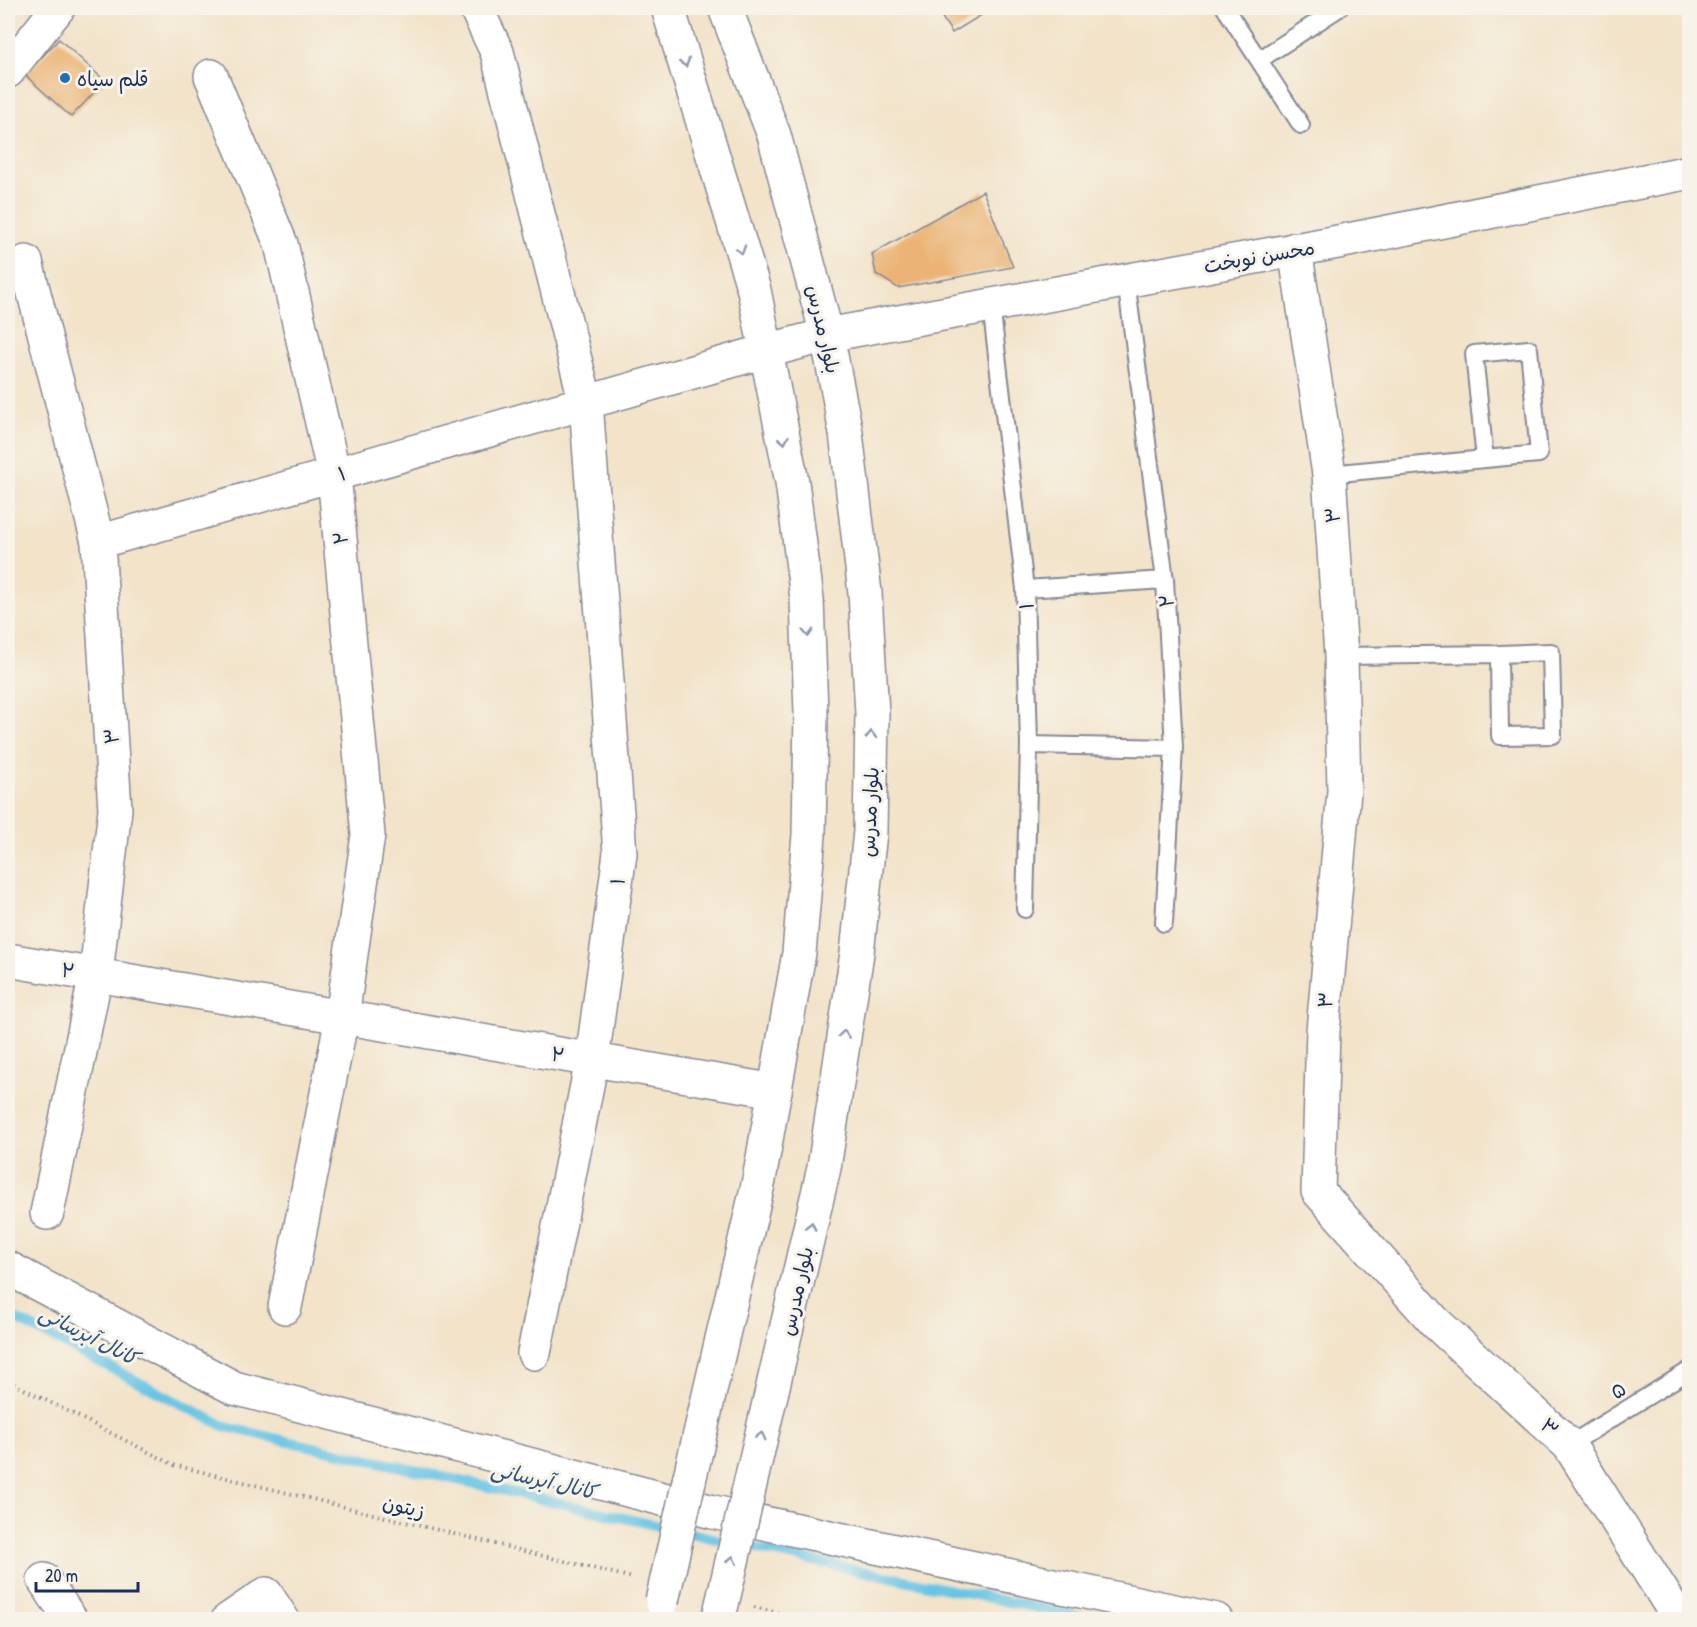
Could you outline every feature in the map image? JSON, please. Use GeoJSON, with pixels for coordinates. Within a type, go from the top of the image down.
{"type":"FeatureCollection","features":[{"type":"Feature","properties":{"kind":"street"},"geometry":{"type":"LineString","coordinates":[[8,71],[58,8]]}},
{"type":"Feature","properties":{"kind":"street","name":"۱"},"geometry":{"type":"LineString","coordinates":[[476,8],[497,52],[586,403],[621,853],[592,1060],[534,1353]]}},
{"type":"Feature","properties":{"kind":"street"},"geometry":{"type":"LineString","coordinates":[[660,1610],[759,1180],[799,952],[809,835],[811,713],[807,599],[792,482],[754,290],[668,8]]}},
{"type":"Feature","properties":{"kind":"street","name":"بلوار مدرس"},"geometry":{"type":"LineString","coordinates":[[725,8],[774,135],[827,335],[846,433],[865,593],[872,714],[870,832],[857,953],[824,1168],[748,1493],[727,1614]]}},
{"type":"Feature","properties":{"kind":"street","name":"۲"},"geometry":{"type":"LineString","coordinates":[[211,76],[281,244],[334,475],[368,835],[342,1017],[285,1307]]}},
{"type":"Feature","properties":{"kind":"street","name":"محسن نوبخت"},"geometry":{"type":"LineString","coordinates":[[766,351],[827,335],[1350,240],[1689,172]]}},
{"type":"Feature","properties":{"kind":"street","name":"۳"},"geometry":{"type":"LineString","coordinates":[[1295,249],[1329,474],[1341,656],[1344,791],[1323,1031],[1318,1191],[1435,1322],[1569,1445],[1680,1620]]}},
{"type":"Feature","properties":{"kind":"street","name":"۳"},"geometry":{"type":"LineString","coordinates":[[26,262],[98,542],[115,809],[96,974],[48,1213]]}},
{"type":"Feature","properties":{"kind":"street","name":"۱"},"geometry":{"type":"LineString","coordinates":[[98,542],[766,351]]}},
{"type":"Feature","properties":{"kind":"street","name":"۲"},"geometry":{"type":"LineString","coordinates":[[8,960],[775,1091]]}},
{"type":"Feature","properties":{"kind":"street"},"geometry":{"type":"LineString","coordinates":[[8,1268],[234,1388],[714,1512],[1216,1620]]}},
{"type":"Feature","properties":{"kind":"street"},"geometry":{"type":"LineString","coordinates":[[44,1580],[70,1620]]}},
{"type":"Feature","properties":{"kind":"street"},"geometry":{"type":"LineString","coordinates":[[228,1620],[266,1594],[283,1620]]}},
{"type":"Feature","properties":{"kind":"lane"},"geometry":{"type":"LineString","coordinates":[[1224,8],[1301,124]]}},
{"type":"Feature","properties":{"kind":"lane"},"geometry":{"type":"LineString","coordinates":[[1259,60],[1339,8]]}},
{"type":"Feature","properties":{"kind":"lane","name":"۲"},"geometry":{"type":"LineString","coordinates":[[1126,280],[1165,580],[1174,748],[1164,923]]}},
{"type":"Feature","properties":{"kind":"lane","name":"۱"},"geometry":{"type":"LineString","coordinates":[[991,305],[1025,589],[1029,745],[1025,909]]}},
{"type":"Feature","properties":{"kind":"lane"},"geometry":{"type":"LineString","coordinates":[[1329,474],[1539,454],[1529,349],[1474,354],[1485,459]]}},
{"type":"Feature","properties":{"kind":"lane"},"geometry":{"type":"LineString","coordinates":[[1025,589],[1165,580]]}},
{"type":"Feature","properties":{"kind":"lane"},"geometry":{"type":"LineString","coordinates":[[1341,656],[1551,652],[1553,735],[1500,735],[1499,654]]}},
{"type":"Feature","properties":{"kind":"lane"},"geometry":{"type":"LineString","coordinates":[[1029,745],[1174,748]]}},
{"type":"Feature","properties":{"kind":"lane","name":"۵"},"geometry":{"type":"LineString","coordinates":[[1569,1445],[1689,1370]]}},
{"type":"Feature","properties":{"kind":"path","name":"زیتون"},"geometry":{"type":"LineString","coordinates":[[8,1381],[174,1465],[633,1579]]}},
{"type":"Feature","properties":{"kind":"path"},"geometry":{"type":"LineString","coordinates":[[727,1614],[808,1620]]}},
{"type":"Feature","properties":{"kind":"building"},"geometry":{"type":"Polygon","coordinates":[[[936,8],[993,8],[952,33],[936,8]]]}},
{"type":"Feature","properties":{"kind":"building","name":"قلم سیاه"},"geometry":{"type":"Polygon","coordinates":[[[59,39],[105,81],[71,117],[25,75],[59,39]]]}},
{"type":"Feature","properties":{"kind":"building"},"geometry":{"type":"Polygon","coordinates":[[[983,191],[1013,267],[898,288],[876,274],[872,254],[983,191]]]}},
{"type":"Feature","properties":{"kind":"waterway","name":"کانال آبرسانی"},"geometry":{"type":"LineString","coordinates":[[8,1315],[226,1427],[795,1557],[1094,1620]]}},
{"type":"Feature","properties":{"kind":"place","name":"قلم سیاه"},"geometry":{"type":"Point","coordinates":[65,78]}}]}
